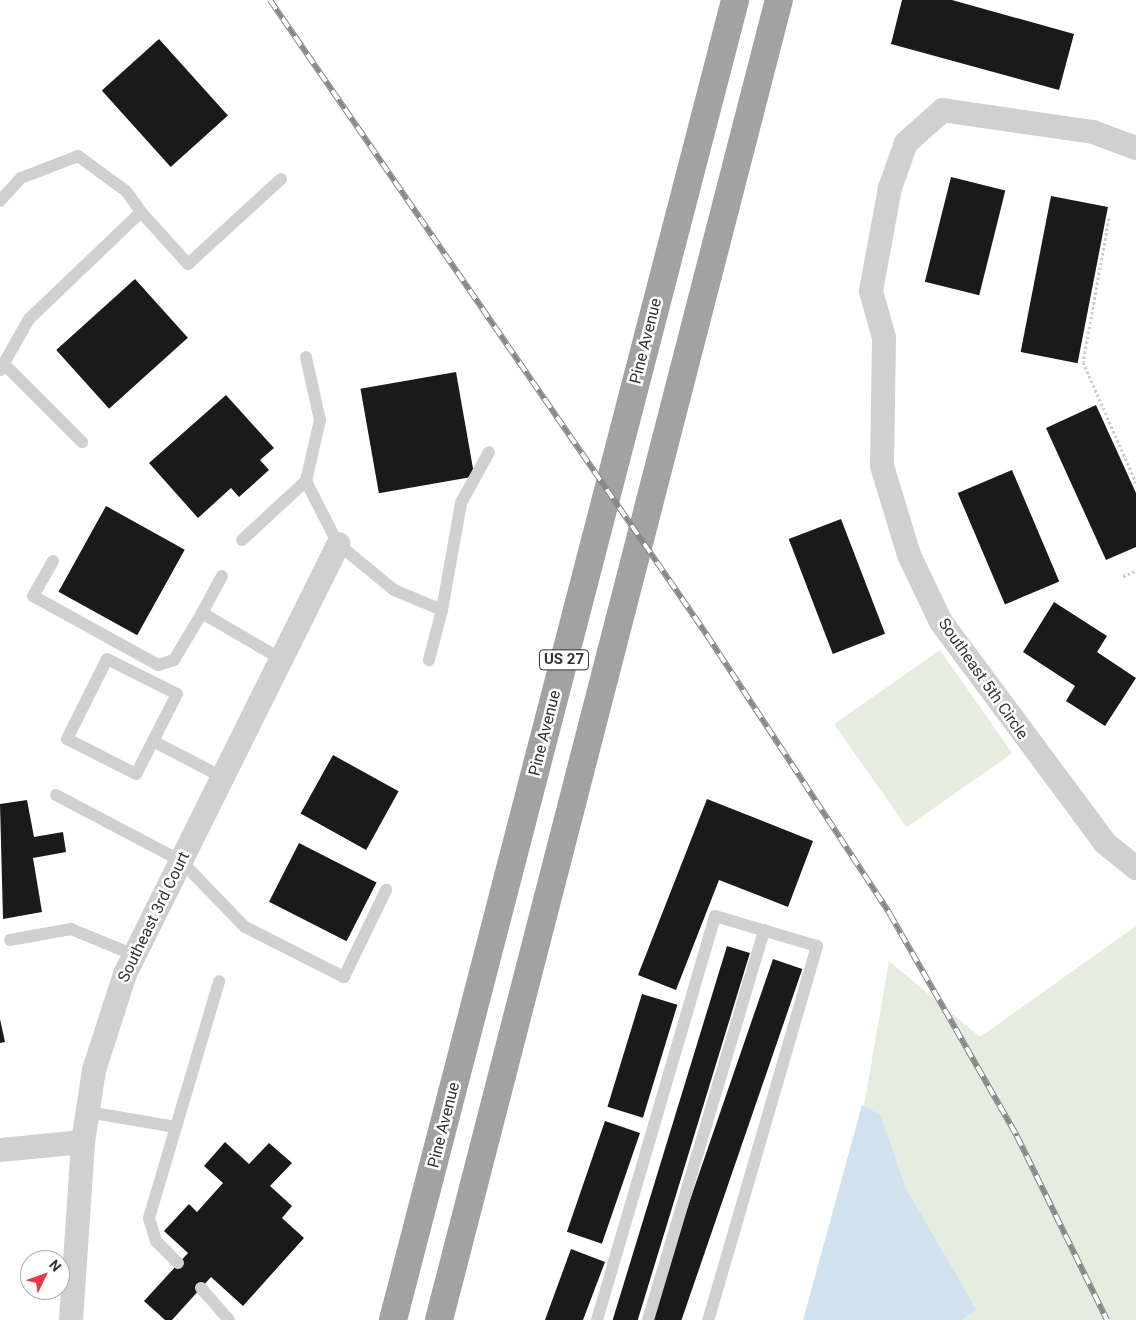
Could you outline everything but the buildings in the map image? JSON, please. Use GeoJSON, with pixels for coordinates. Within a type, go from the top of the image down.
{"type":"FeatureCollection","features":[{"type":"Feature","properties":{"kind":"highway","name":"Pine Avenue"},"geometry":{"type":"LineString","coordinates":[[393,1320],[734,0]]}},
{"type":"Feature","properties":{"kind":"highway","name":"US 27"},"geometry":{"type":"LineString","coordinates":[[439,1320],[779,0]]}},
{"type":"Feature","properties":{"kind":"street","name":"Southeast 5th Circle"},"geometry":{"type":"LineString","coordinates":[[1136,148],[1092,132],[943,110],[906,143],[890,188],[871,291],[884,338],[882,466],[908,555],[941,622],[986,686],[1105,843],[1136,868]]}},
{"type":"Feature","properties":{"kind":"street","name":"Southeast 3rd Court"},"geometry":{"type":"LineString","coordinates":[[73,1319],[83,1142],[94,1070],[134,955],[338,544]]}},
{"type":"Feature","properties":{"kind":"street"},"geometry":{"type":"LineString","coordinates":[[0,1150],[83,1142]]}},
{"type":"Feature","properties":{"kind":"lane"},"geometry":{"type":"LineString","coordinates":[[0,201],[21,178],[78,156],[126,191],[141,212],[188,264],[281,179]]}},
{"type":"Feature","properties":{"kind":"lane"},"geometry":{"type":"LineString","coordinates":[[82,442],[2,366],[29,319],[141,212]]}},
{"type":"Feature","properties":{"kind":"lane"},"geometry":{"type":"LineString","coordinates":[[242,540],[306,481],[320,420],[306,357]]}},
{"type":"Feature","properties":{"kind":"lane"},"geometry":{"type":"LineString","coordinates":[[429,660],[442,610],[461,503],[489,452]]}},
{"type":"Feature","properties":{"kind":"lane"},"geometry":{"type":"LineString","coordinates":[[306,481],[338,544],[394,590],[442,610]]}},
{"type":"Feature","properties":{"kind":"lane"},"geometry":{"type":"LineString","coordinates":[[53,561],[33,596],[158,666],[174,660],[222,576]]}},
{"type":"Feature","properties":{"kind":"lane"},"geometry":{"type":"LineString","coordinates":[[202,613],[281,659]]}},
{"type":"Feature","properties":{"kind":"lane"},"geometry":{"type":"LineString","coordinates":[[107,659],[176,694],[153,741],[136,774],[67,738],[107,659]]}},
{"type":"Feature","properties":{"kind":"lane"},"geometry":{"type":"LineString","coordinates":[[153,741],[222,777]]}},
{"type":"Feature","properties":{"kind":"lane"},"geometry":{"type":"LineString","coordinates":[[56,795],[181,861],[245,927],[344,977],[386,890]]}},
{"type":"Feature","properties":{"kind":"lane"},"geometry":{"type":"LineString","coordinates":[[597,1320],[715,916],[817,946],[708,1320]]}},
{"type":"Feature","properties":{"kind":"lane"},"geometry":{"type":"LineString","coordinates":[[10,940],[71,929],[134,955]]}},
{"type":"Feature","properties":{"kind":"lane"},"geometry":{"type":"LineString","coordinates":[[648,1320],[764,930]]}},
{"type":"Feature","properties":{"kind":"lane"},"geometry":{"type":"LineString","coordinates":[[178,1264],[156,1241],[149,1218],[219,981]]}},
{"type":"Feature","properties":{"kind":"lane"},"geometry":{"type":"LineString","coordinates":[[88,1112],[176,1127]]}},
{"type":"Feature","properties":{"kind":"lane"},"geometry":{"type":"LineString","coordinates":[[201,1288],[229,1320]]}},
{"type":"Feature","properties":{"kind":"path"},"geometry":{"type":"LineString","coordinates":[[1109,218],[1083,362],[1136,483]]}},
{"type":"Feature","properties":{"kind":"path"},"geometry":{"type":"LineString","coordinates":[[1123,576],[1136,571]]}},
{"type":"Feature","properties":{"kind":"shaded area"},"geometry":{"type":"Polygon","coordinates":[[[940,650],[1012,753],[907,827],[834,724],[940,650]]]}},
{"type":"Feature","properties":{"kind":"shaded area"},"geometry":{"type":"Polygon","coordinates":[[[1136,926],[1136,1320],[962,1320],[977,1310],[907,1190],[880,1114],[864,1106],[889,961],[980,1037],[1136,926]]]}},
{"type":"Feature","properties":{"kind":"water"},"geometry":{"type":"Polygon","coordinates":[[[862,1105],[880,1114],[907,1190],[977,1310],[962,1320],[803,1320],[862,1105]]]}},
{"type":"Feature","properties":{"kind":"railway"},"geometry":{"type":"LineString","coordinates":[[270,0],[707,635],[890,914],[1017,1136],[1107,1320]]}}]}
